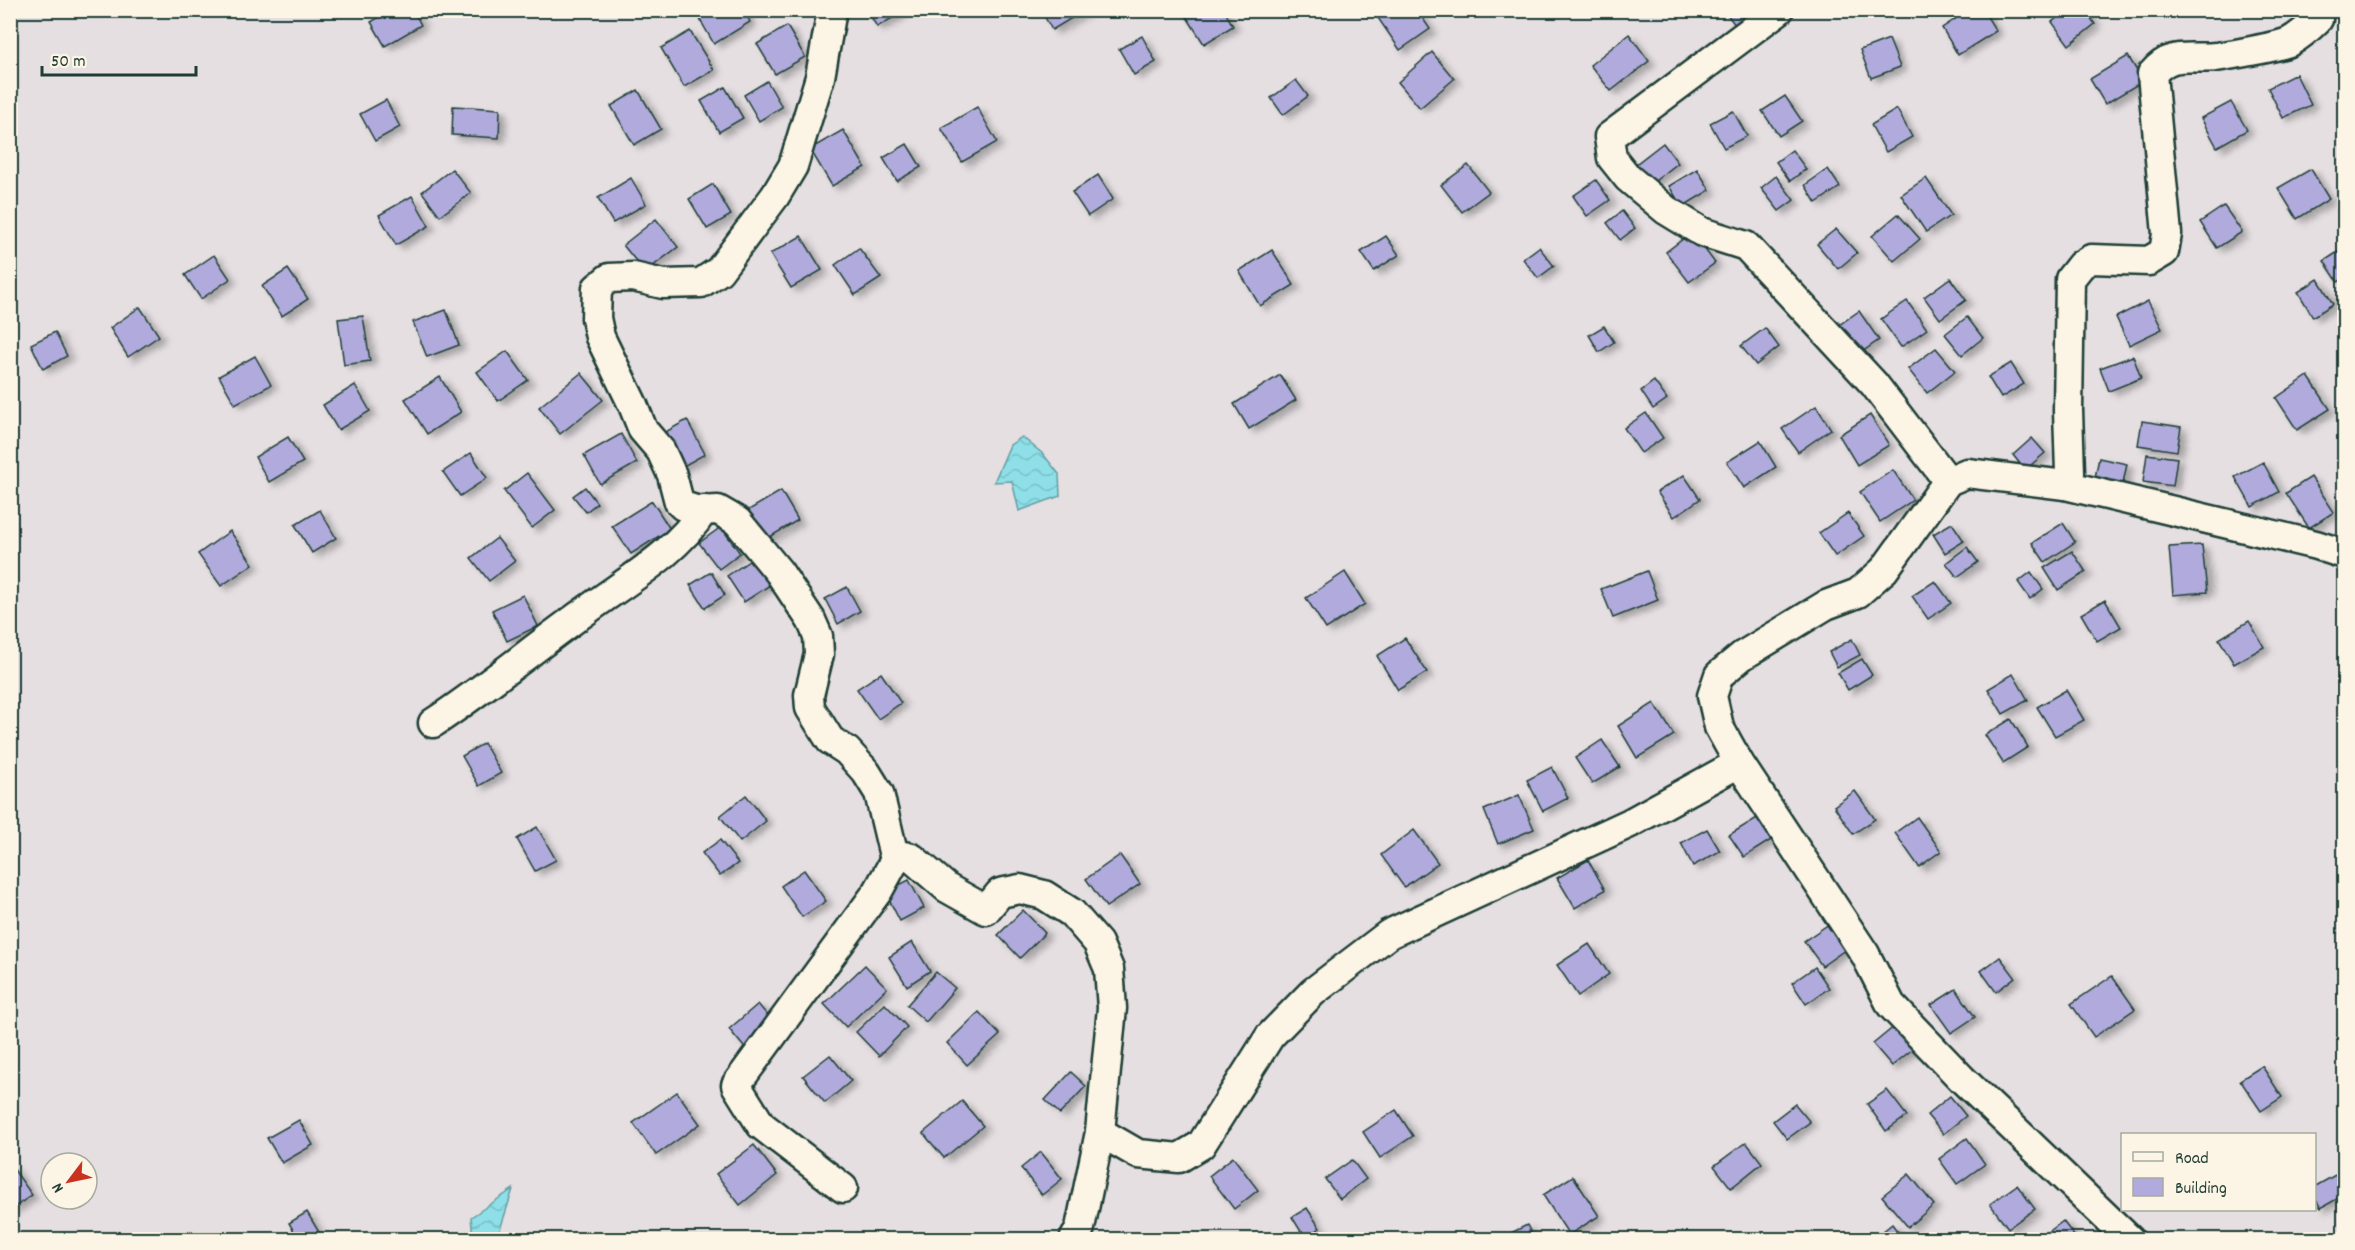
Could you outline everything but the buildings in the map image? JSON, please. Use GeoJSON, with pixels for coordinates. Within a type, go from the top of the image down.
{"type":"FeatureCollection","features":[{"type":"Feature","properties":{"kind":"street"},"geometry":{"type":"LineString","coordinates":[[832,10],[820,77],[793,166],[775,196],[719,271],[701,283],[663,284],[633,277],[609,278],[597,288],[596,318],[600,337],[629,395],[643,430],[662,451],[682,506],[718,510],[737,521],[779,572],[811,620],[818,636],[819,654],[809,695],[810,708],[830,740],[847,751],[866,772],[879,793],[895,860]]}},
{"type":"Feature","properties":{"kind":"street"},"geometry":{"type":"LineString","coordinates":[[1779,10],[1609,137],[1612,158],[1628,177],[1666,210],[1702,232],[1746,246],[1874,384],[1948,481]]}},
{"type":"Feature","properties":{"kind":"street"},"geometry":{"type":"LineString","coordinates":[[2065,485],[2070,473],[2068,410],[2070,279],[2081,265],[2091,259],[2148,261],[2164,252],[2167,234],[2152,74],[2162,62],[2176,58],[2216,57],[2288,42],[2318,19],[2316,10]]}},
{"type":"Feature","properties":{"kind":"street"},"geometry":{"type":"LineString","coordinates":[[2130,1239],[1962,1079],[1891,1005],[1865,954],[1739,763],[1719,727],[1712,696],[1719,675],[1742,656],[1826,605],[1858,593],[1884,570],[1948,481],[1967,473],[2065,485],[2316,545],[2344,554]]}},
{"type":"Feature","properties":{"kind":"street"},"geometry":{"type":"LineString","coordinates":[[433,723],[543,644],[587,609],[651,567],[694,525],[704,510]]}},
{"type":"Feature","properties":{"kind":"street"},"geometry":{"type":"LineString","coordinates":[[1100,1131],[1138,1154],[1179,1158],[1201,1145],[1270,1036],[1313,992],[1389,934],[1630,823],[1739,763]]}},
{"type":"Feature","properties":{"kind":"street"},"geometry":{"type":"LineString","coordinates":[[843,1188],[761,1125],[736,1085],[878,891],[895,860],[904,856],[912,858],[948,888],[986,910],[1000,893],[1020,889],[1044,895],[1072,913],[1098,943],[1109,969],[1112,1008],[1100,1131],[1080,1228],[1074,1239]]}},
{"type":"Feature","properties":{"kind":"street"},"geometry":{"type":"LineString","coordinates":[[1103,1090],[1138,1154]]}},
{"type":"Feature","properties":{"kind":"water"},"geometry":{"type":"Polygon","coordinates":[[[1022,437],[1043,454],[1059,474],[1060,496],[1019,511],[1012,481],[994,482],[1010,445],[1022,437]]]}},
{"type":"Feature","properties":{"kind":"water"},"geometry":{"type":"Polygon","coordinates":[[[513,1189],[497,1239],[470,1239],[473,1237],[471,1217],[513,1189]]]}}]}
